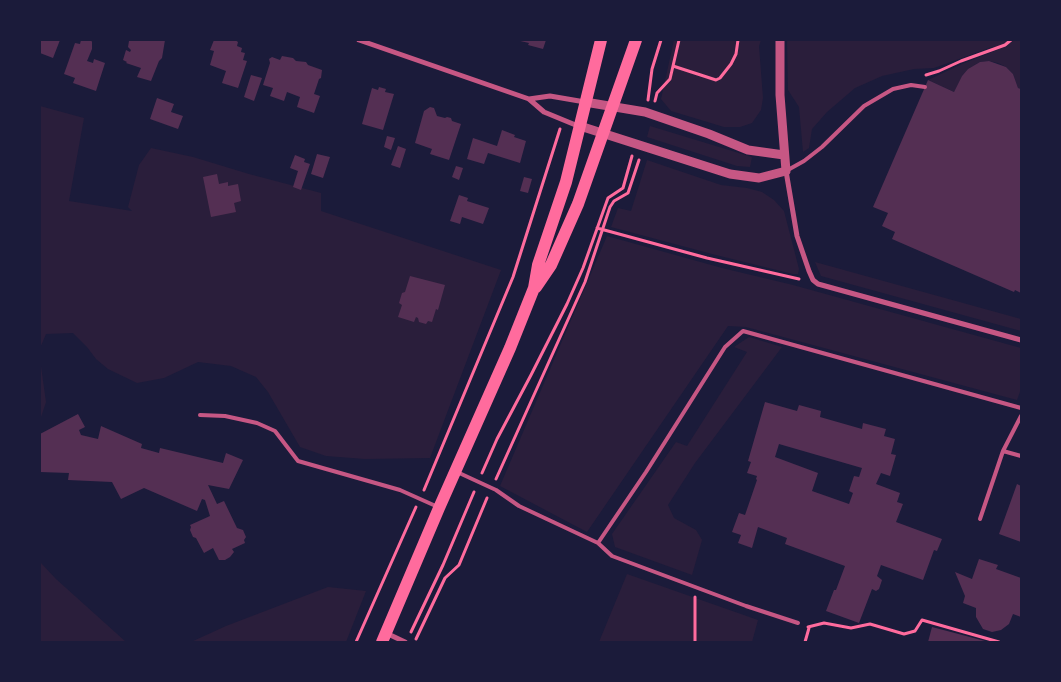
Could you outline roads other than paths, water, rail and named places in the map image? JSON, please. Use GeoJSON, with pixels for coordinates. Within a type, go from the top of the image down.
{"type":"FeatureCollection","features":[{"type":"Feature","properties":{"kind":"main road"},"geometry":{"type":"LineString","coordinates":[[383,638],[534,288],[538,265],[566,182],[601,40]]}},
{"type":"Feature","properties":{"kind":"main road"},"geometry":{"type":"LineString","coordinates":[[534,288],[551,265],[578,204],[614,107],[636,40]]}},
{"type":"Feature","properties":{"kind":"street"},"geometry":{"type":"LineString","coordinates":[[359,40],[529,99],[544,112],[580,126],[730,174],[759,178],[786,171]]}},
{"type":"Feature","properties":{"kind":"street"},"geometry":{"type":"LineString","coordinates":[[780,40],[780,95],[786,171],[797,236],[813,280],[818,284],[1021,340]]}},
{"type":"Feature","properties":{"kind":"street"},"geometry":{"type":"LineString","coordinates":[[529,99],[550,96],[648,113],[748,150],[784,155]]}},
{"type":"Feature","properties":{"kind":"street"},"geometry":{"type":"LineString","coordinates":[[383,638],[404,642]]}},
{"type":"Feature","properties":{"kind":"lane"},"geometry":{"type":"LineString","coordinates":[[786,171],[804,161],[822,147],[864,106],[893,90],[911,85],[925,87]]}},
{"type":"Feature","properties":{"kind":"lane"},"geometry":{"type":"LineString","coordinates":[[598,543],[646,472],[725,347],[743,331],[1021,408]]}},
{"type":"Feature","properties":{"kind":"lane"},"geometry":{"type":"LineString","coordinates":[[200,415],[225,416],[257,423],[275,431],[298,461],[400,490],[439,508]]}},
{"type":"Feature","properties":{"kind":"lane"},"geometry":{"type":"LineString","coordinates":[[980,519],[1003,451],[1021,416]]}},
{"type":"Feature","properties":{"kind":"lane"},"geometry":{"type":"LineString","coordinates":[[1003,451],[1021,456]]}},
{"type":"Feature","properties":{"kind":"lane"},"geometry":{"type":"LineString","coordinates":[[455,472],[492,489],[519,506],[598,543],[612,556],[746,606],[798,623]]}}]}
